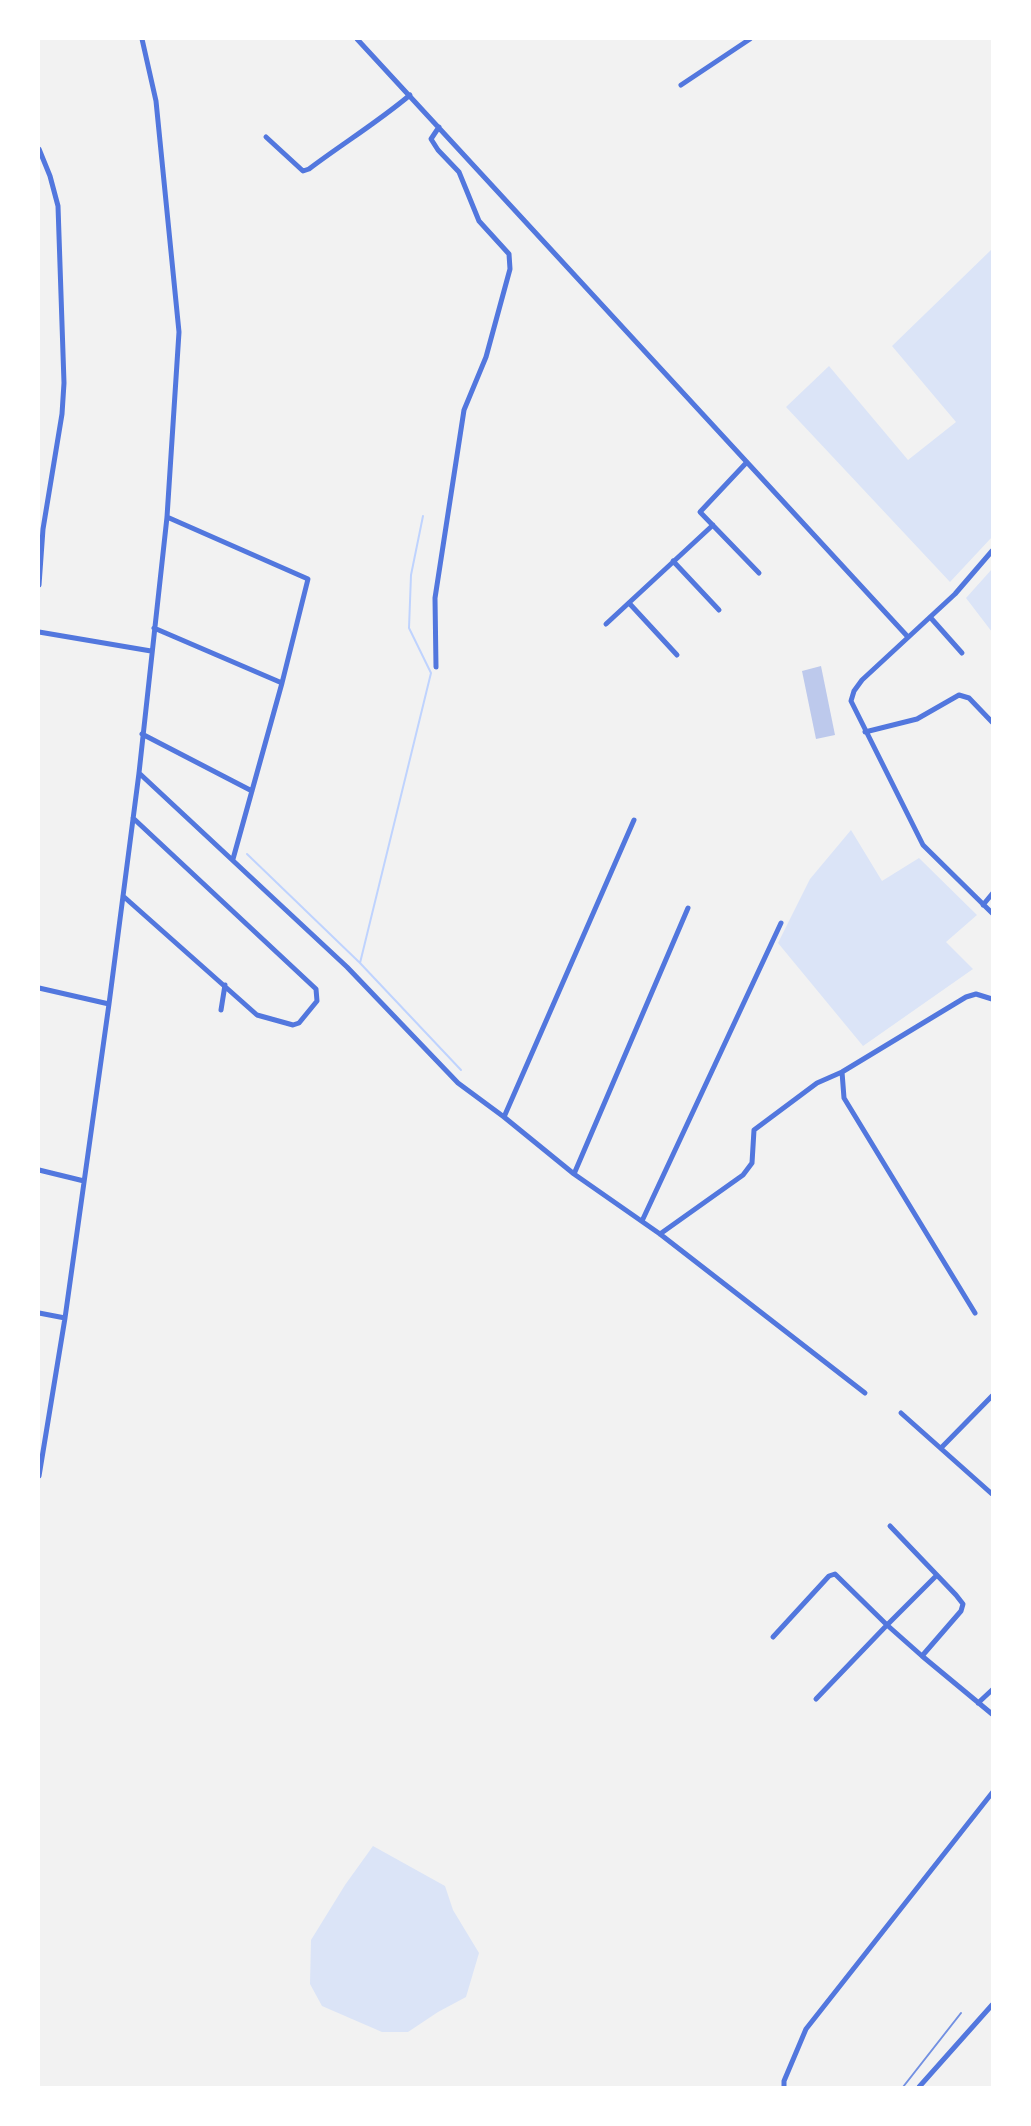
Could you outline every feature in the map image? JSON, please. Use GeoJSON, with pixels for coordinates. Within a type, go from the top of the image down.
{"type":"FeatureCollection","features":[{"type":"Feature","properties":{"kind":"street"},"geometry":{"type":"LineString","coordinates":[[39,1476],[66,1318],[109,1004],[139,773],[167,517],[179,332],[156,101],[142,39]]}},
{"type":"Feature","properties":{"kind":"street"},"geometry":{"type":"LineString","coordinates":[[357,39],[908,637]]}},
{"type":"Feature","properties":{"kind":"street"},"geometry":{"type":"LineString","coordinates":[[681,85],[750,39]]}},
{"type":"Feature","properties":{"kind":"street"},"geometry":{"type":"LineString","coordinates":[[266,137],[303,171],[388,113],[410,95]]}},
{"type":"Feature","properties":{"kind":"street"},"geometry":{"type":"LineString","coordinates":[[436,667],[435,598],[464,410],[486,357],[510,269],[509,254],[479,221],[459,172],[431,139],[440,127]]}},
{"type":"Feature","properties":{"kind":"street"},"geometry":{"type":"LineString","coordinates":[[39,149],[50,176],[58,206],[64,374],[62,414],[43,529],[39,585]]}},
{"type":"Feature","properties":{"kind":"street"},"geometry":{"type":"LineString","coordinates":[[747,462],[699,512],[759,573]]}},
{"type":"Feature","properties":{"kind":"street"},"geometry":{"type":"LineString","coordinates":[[167,517],[308,579],[233,860]]}},
{"type":"Feature","properties":{"kind":"street"},"geometry":{"type":"LineString","coordinates":[[606,624],[713,525]]}},
{"type":"Feature","properties":{"kind":"street"},"geometry":{"type":"LineString","coordinates":[[992,551],[955,594],[862,680],[854,691],[851,701],[923,845],[992,913]]}},
{"type":"Feature","properties":{"kind":"street"},"geometry":{"type":"LineString","coordinates":[[674,561],[719,610]]}},
{"type":"Feature","properties":{"kind":"street"},"geometry":{"type":"LineString","coordinates":[[629,603],[677,655]]}},
{"type":"Feature","properties":{"kind":"street"},"geometry":{"type":"LineString","coordinates":[[930,617],[962,653]]}},
{"type":"Feature","properties":{"kind":"street"},"geometry":{"type":"LineString","coordinates":[[154,628],[282,682]]}},
{"type":"Feature","properties":{"kind":"street"},"geometry":{"type":"LineString","coordinates":[[39,632],[151,651]]}},
{"type":"Feature","properties":{"kind":"street"},"geometry":{"type":"LineString","coordinates":[[865,732],[917,719],[959,695],[969,698],[992,722]]}},
{"type":"Feature","properties":{"kind":"street"},"geometry":{"type":"LineString","coordinates":[[142,734],[252,791]]}},
{"type":"Feature","properties":{"kind":"street"},"geometry":{"type":"LineString","coordinates":[[139,773],[347,967],[458,1083],[574,1173],[660,1234],[865,1393]]}},
{"type":"Feature","properties":{"kind":"street"},"geometry":{"type":"LineString","coordinates":[[123,896],[257,1015],[293,1025],[299,1023],[316,1001],[318,994],[316,989],[133,818]]}},
{"type":"Feature","properties":{"kind":"street"},"geometry":{"type":"LineString","coordinates":[[504,1117],[634,820]]}},
{"type":"Feature","properties":{"kind":"street"},"geometry":{"type":"LineString","coordinates":[[983,905],[992,894]]}},
{"type":"Feature","properties":{"kind":"street"},"geometry":{"type":"LineString","coordinates":[[574,1173],[688,908]]}},
{"type":"Feature","properties":{"kind":"street"},"geometry":{"type":"LineString","coordinates":[[642,1221],[781,923]]}},
{"type":"Feature","properties":{"kind":"street"},"geometry":{"type":"LineString","coordinates":[[221,1010],[225,986]]}},
{"type":"Feature","properties":{"kind":"street"},"geometry":{"type":"LineString","coordinates":[[39,988],[109,1004]]}},
{"type":"Feature","properties":{"kind":"street"},"geometry":{"type":"LineString","coordinates":[[660,1234],[743,1175],[752,1163],[754,1130],[817,1083],[842,1072],[956,1002],[976,994],[992,999]]}},
{"type":"Feature","properties":{"kind":"street"},"geometry":{"type":"LineString","coordinates":[[842,1072],[844,1098],[975,1313]]}},
{"type":"Feature","properties":{"kind":"street"},"geometry":{"type":"LineString","coordinates":[[39,1170],[84,1181]]}},
{"type":"Feature","properties":{"kind":"street"},"geometry":{"type":"LineString","coordinates":[[39,1312],[66,1318]]}},
{"type":"Feature","properties":{"kind":"street"},"geometry":{"type":"LineString","coordinates":[[941,1448],[992,1396]]}},
{"type":"Feature","properties":{"kind":"street"},"geometry":{"type":"LineString","coordinates":[[901,1413],[992,1494]]}},
{"type":"Feature","properties":{"kind":"street"},"geometry":{"type":"LineString","coordinates":[[890,1527],[963,1604],[961,1611],[922,1656]]}},
{"type":"Feature","properties":{"kind":"street"},"geometry":{"type":"LineString","coordinates":[[773,1637],[829,1576],[835,1574],[887,1625],[992,1714]]}},
{"type":"Feature","properties":{"kind":"street"},"geometry":{"type":"LineString","coordinates":[[816,1700],[937,1575]]}},
{"type":"Feature","properties":{"kind":"street"},"geometry":{"type":"LineString","coordinates":[[978,1703],[992,1690]]}},
{"type":"Feature","properties":{"kind":"street"},"geometry":{"type":"LineString","coordinates":[[783,2087],[806,2030],[992,1792]]}},
{"type":"Feature","properties":{"kind":"street"},"geometry":{"type":"LineString","coordinates":[[919,2087],[992,2005]]}},
{"type":"Feature","properties":{"kind":"shaded area"},"geometry":{"type":"Polygon","coordinates":[[[992,249],[992,537],[950,582],[786,407],[829,366],[908,460],[956,422],[892,346],[992,249]]]}},
{"type":"Feature","properties":{"kind":"shaded area"},"geometry":{"type":"Polygon","coordinates":[[[992,569],[992,632],[966,598],[992,569]]]}},
{"type":"Feature","properties":{"kind":"shaded area"},"geometry":{"type":"Polygon","coordinates":[[[851,830],[882,881],[919,858],[977,915],[946,942],[973,969],[863,1046],[778,943],[810,879],[851,830]]]}},
{"type":"Feature","properties":{"kind":"shaded area"},"geometry":{"type":"Polygon","coordinates":[[[373,1846],[445,1886],[453,1910],[479,1953],[466,1997],[408,2032],[382,2032],[322,2006],[310,1984],[311,1940],[345,1885],[373,1846]]]}},
{"type":"Feature","properties":{"kind":"building"},"geometry":{"type":"Polygon","coordinates":[[[821,666],[835,735],[816,739],[802,671],[821,666]]]}},
{"type":"Feature","properties":{"kind":"waterway"},"geometry":{"type":"LineString","coordinates":[[360,963],[431,673],[409,628],[411,575],[423,516]]}},
{"type":"Feature","properties":{"kind":"waterway"},"geometry":{"type":"LineString","coordinates":[[247,854],[360,963],[461,1070]]}},
{"type":"Feature","properties":{"kind":"railway"},"geometry":{"type":"LineString","coordinates":[[903,2087],[961,2013]]}}]}
